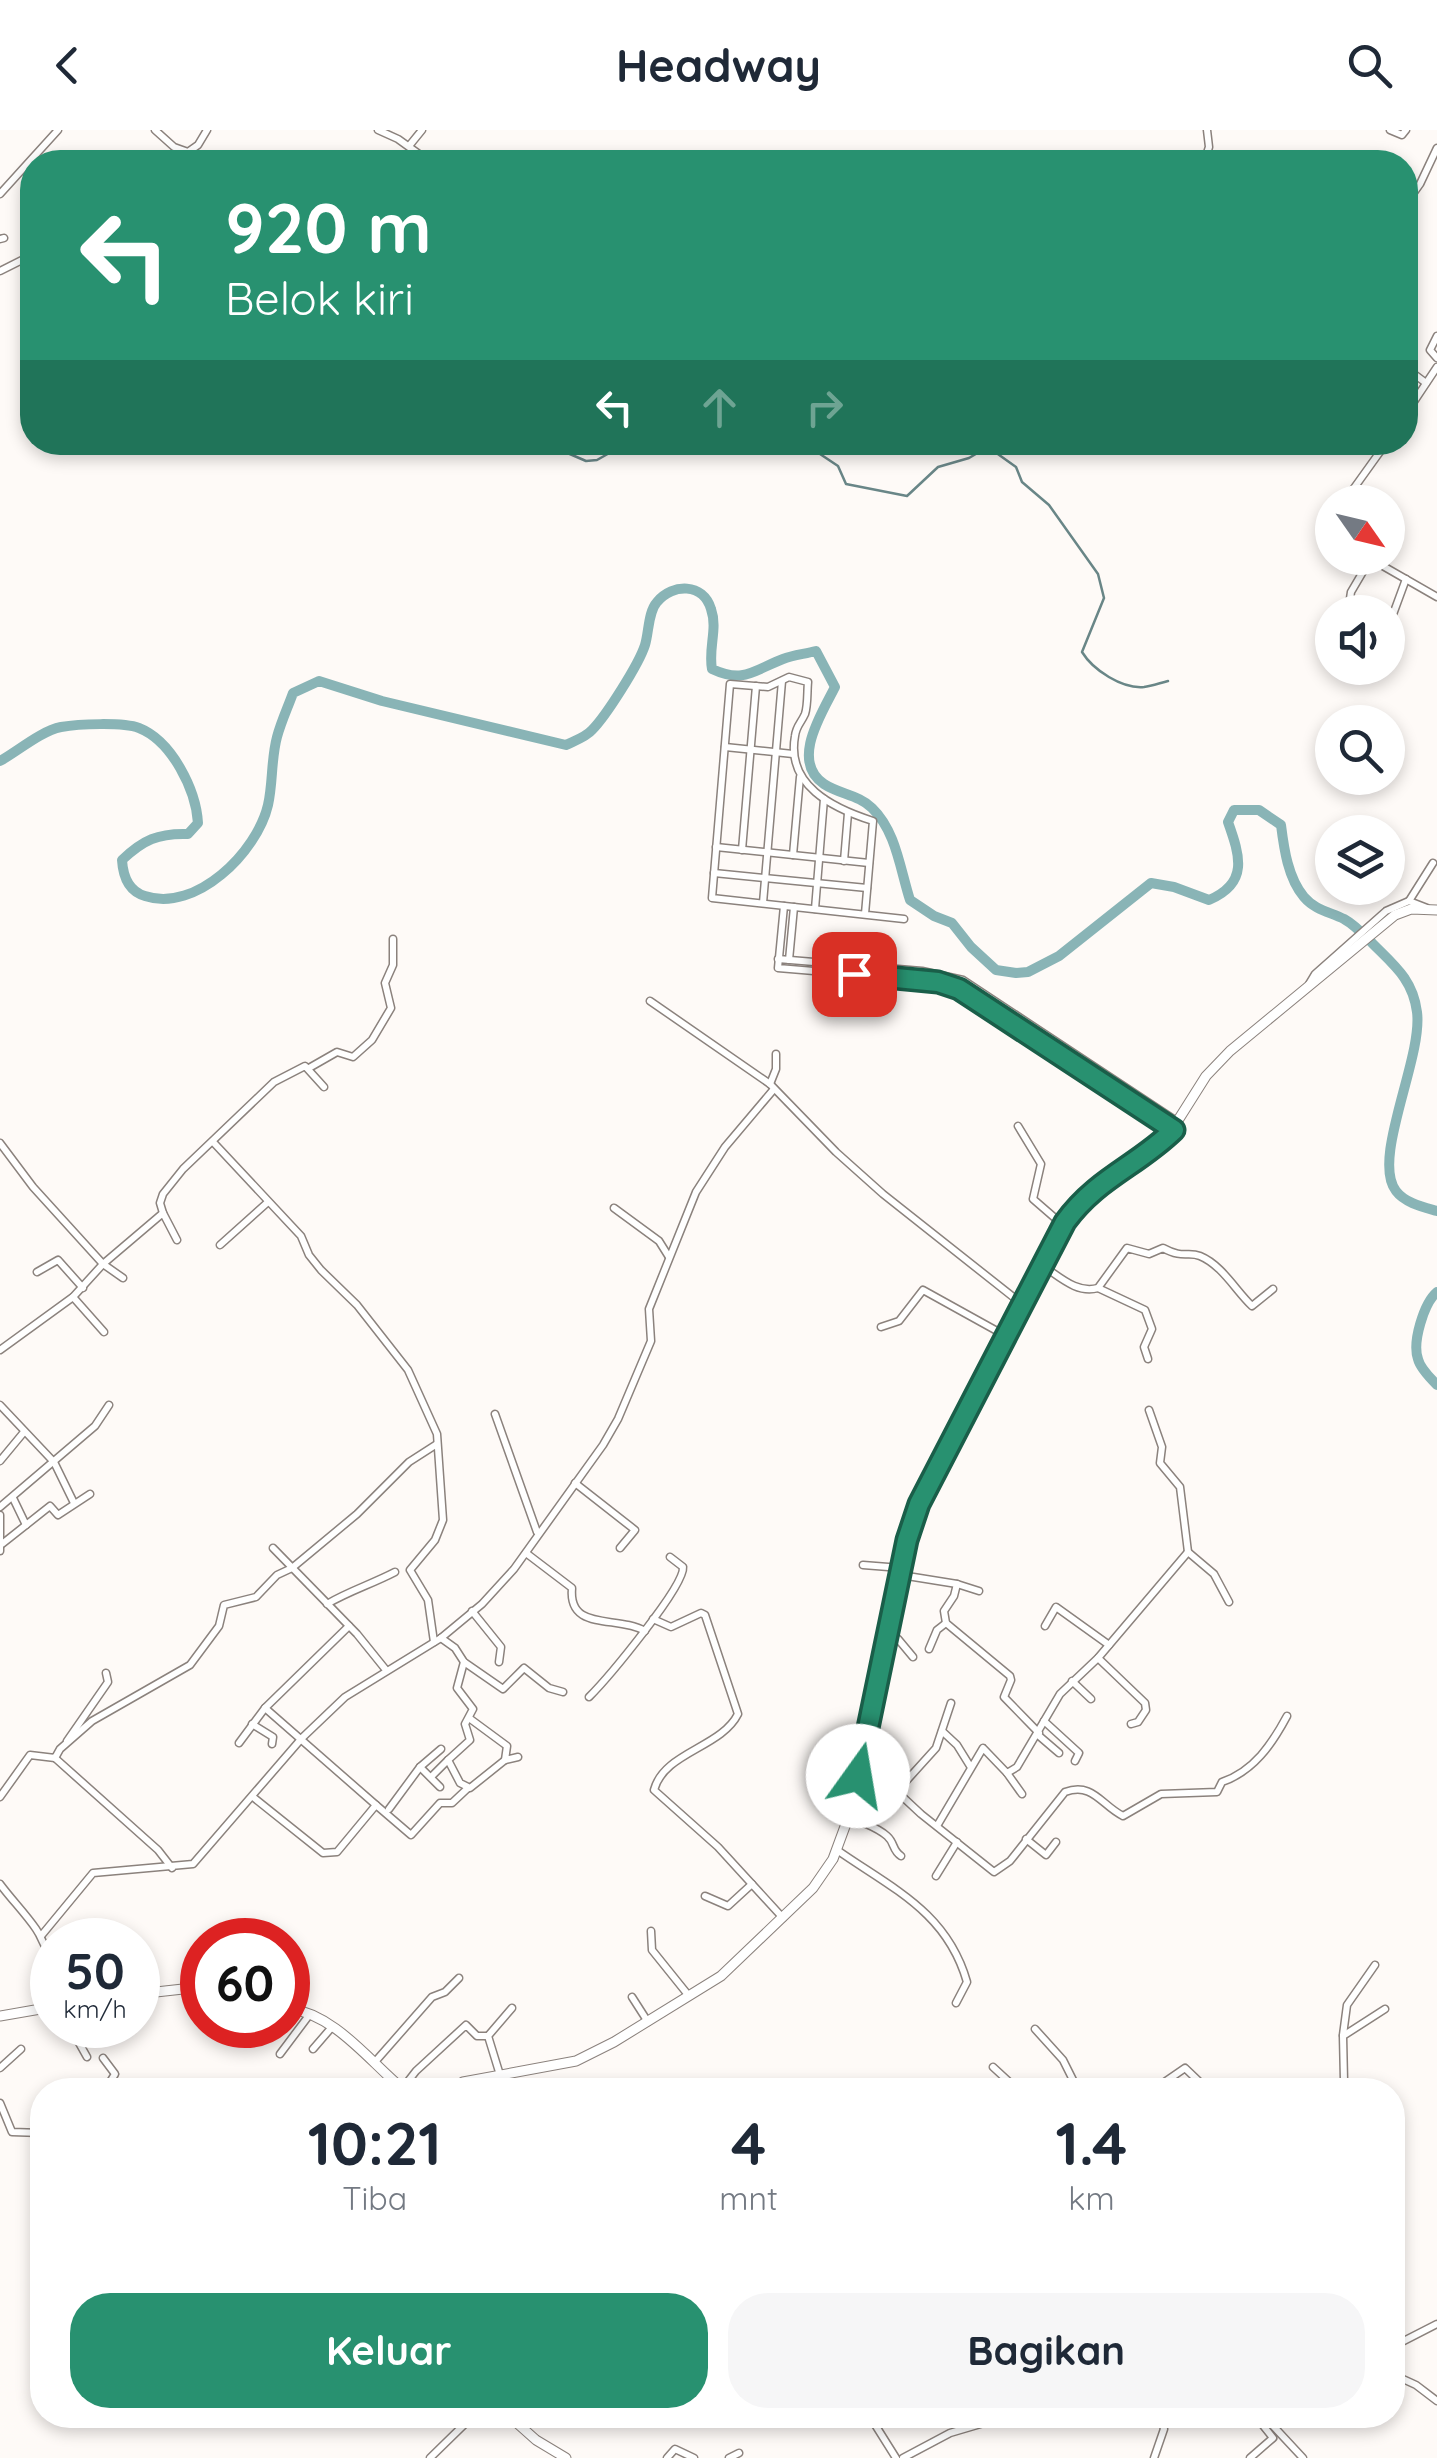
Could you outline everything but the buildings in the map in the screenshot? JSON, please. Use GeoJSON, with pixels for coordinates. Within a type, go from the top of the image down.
{"type":"FeatureCollection","features":[{"type":"Feature","properties":{"kind":"main road"},"geometry":{"type":"LineString","coordinates":[[482,2078],[576,2060],[648,2022],[721,1976],[813,1888],[837,1850],[848,1815],[907,1540],[919,1504],[1064,1226],[1082,1199],[1176,1126],[1212,1068],[1387,916],[1406,910],[1432,909]]}},
{"type":"Feature","properties":{"kind":"main road"},"geometry":{"type":"LineString","coordinates":[[0,2016],[30,2011]]}},
{"type":"Feature","properties":{"kind":"main road"},"geometry":{"type":"LineString","coordinates":[[311,2013],[332,2026],[389,2078]]}},
{"type":"Feature","properties":{"kind":"main road"},"geometry":{"type":"LineString","coordinates":[[523,2428],[566,2458]]}},
{"type":"Feature","properties":{"kind":"street"},"geometry":{"type":"LineString","coordinates":[[40,150],[58,130]]}},
{"type":"Feature","properties":{"kind":"street"},"geometry":{"type":"LineString","coordinates":[[156,130],[182,150]]}},
{"type":"Feature","properties":{"kind":"street"},"geometry":{"type":"LineString","coordinates":[[378,130],[414,150]]}},
{"type":"Feature","properties":{"kind":"street"},"geometry":{"type":"LineString","coordinates":[[409,146],[422,130]]}},
{"type":"Feature","properties":{"kind":"street"},"geometry":{"type":"LineString","coordinates":[[1390,130],[1402,135],[1406,130]]}},
{"type":"Feature","properties":{"kind":"street"},"geometry":{"type":"LineString","coordinates":[[1418,187],[1437,148]]}},
{"type":"Feature","properties":{"kind":"street"},"geometry":{"type":"LineString","coordinates":[[0,194],[20,172]]}},
{"type":"Feature","properties":{"kind":"street"},"geometry":{"type":"LineString","coordinates":[[1437,336],[1430,350],[1437,358]]}},
{"type":"Feature","properties":{"kind":"street"},"geometry":{"type":"LineString","coordinates":[[1418,395],[1436,370]]}},
{"type":"Feature","properties":{"kind":"street"},"geometry":{"type":"LineString","coordinates":[[1418,377],[1426,383]]}},
{"type":"Feature","properties":{"kind":"street"},"geometry":{"type":"LineString","coordinates":[[1356,485],[1377,455]]}},
{"type":"Feature","properties":{"kind":"street"},"geometry":{"type":"LineString","coordinates":[[1399,575],[1437,597]]}},
{"type":"Feature","properties":{"kind":"street"},"geometry":{"type":"LineString","coordinates":[[1400,595],[1406,579]]}},
{"type":"Feature","properties":{"kind":"street"},"geometry":{"type":"LineString","coordinates":[[794,855],[800,777],[793,754],[797,726],[805,714],[808,682],[789,678],[768,687],[730,684],[712,898],[904,918]]}},
{"type":"Feature","properties":{"kind":"street"},"geometry":{"type":"LineString","coordinates":[[764,904],[782,680]]}},
{"type":"Feature","properties":{"kind":"street"},"geometry":{"type":"LineString","coordinates":[[742,850],[756,686]]}},
{"type":"Feature","properties":{"kind":"street"},"geometry":{"type":"LineString","coordinates":[[724,747],[793,754]]}},
{"type":"Feature","properties":{"kind":"street"},"geometry":{"type":"LineString","coordinates":[[800,777],[824,799],[872,821],[865,914]]}},
{"type":"Feature","properties":{"kind":"street"},"geometry":{"type":"LineString","coordinates":[[815,909],[824,799]]}},
{"type":"Feature","properties":{"kind":"street"},"geometry":{"type":"LineString","coordinates":[[844,861],[848,813]]}},
{"type":"Feature","properties":{"kind":"street"},"geometry":{"type":"LineString","coordinates":[[716,847],[869,863]]}},
{"type":"Feature","properties":{"kind":"street"},"geometry":{"type":"LineString","coordinates":[[1387,916],[1408,901],[1433,863]]}},
{"type":"Feature","properties":{"kind":"street"},"geometry":{"type":"LineString","coordinates":[[714,873],[868,888]]}},
{"type":"Feature","properties":{"kind":"street"},"geometry":{"type":"LineString","coordinates":[[1408,901],[1432,909]]}},
{"type":"Feature","properties":{"kind":"street"},"geometry":{"type":"LineString","coordinates":[[784,906],[778,959],[788,964],[922,970],[963,980],[1176,1126]]}},
{"type":"Feature","properties":{"kind":"street"},"geometry":{"type":"LineString","coordinates":[[788,964],[794,907]]}},
{"type":"Feature","properties":{"kind":"street"},"geometry":{"type":"LineString","coordinates":[[309,1068],[337,1052],[353,1058],[383,1024],[392,1008],[385,990],[393,965],[393,939]]}},
{"type":"Feature","properties":{"kind":"street"},"geometry":{"type":"LineString","coordinates":[[650,1001],[772,1087],[884,1194],[1022,1304]]}},
{"type":"Feature","properties":{"kind":"street"},"geometry":{"type":"LineString","coordinates":[[56,1918],[94,1873],[193,1864],[302,1738],[344,1697],[438,1640],[492,1594],[526,1553],[618,1419],[652,1341],[649,1309],[696,1192],[772,1087],[776,1054]]}},
{"type":"Feature","properties":{"kind":"street"},"geometry":{"type":"LineString","coordinates":[[177,1240],[160,1202],[183,1169],[274,1082],[301,1066],[309,1068],[324,1086]]}},
{"type":"Feature","properties":{"kind":"street"},"geometry":{"type":"LineString","coordinates":[[1018,1126],[1040,1164],[1032,1199],[1064,1226]]}},
{"type":"Feature","properties":{"kind":"street"},"geometry":{"type":"LineString","coordinates":[[0,1142],[20,1172],[104,1264],[123,1278]]}},
{"type":"Feature","properties":{"kind":"street"},"geometry":{"type":"LineString","coordinates":[[214,1143],[301,1236],[320,1270],[357,1306],[408,1370],[429,1414],[437,1444],[443,1520],[435,1540],[410,1570],[427,1598],[438,1640]]}},
{"type":"Feature","properties":{"kind":"street"},"geometry":{"type":"LineString","coordinates":[[220,1245],[268,1202]]}},
{"type":"Feature","properties":{"kind":"street"},"geometry":{"type":"LineString","coordinates":[[614,1208],[659,1241],[670,1258]]}},
{"type":"Feature","properties":{"kind":"street"},"geometry":{"type":"LineString","coordinates":[[0,1350],[73,1298],[104,1264],[163,1213]]}},
{"type":"Feature","properties":{"kind":"street"},"geometry":{"type":"LineString","coordinates":[[1098,1288],[1120,1254],[1131,1247],[1149,1254],[1163,1248],[1179,1256],[1199,1256],[1223,1274],[1252,1306],[1274,1289]]}},
{"type":"Feature","properties":{"kind":"street"},"geometry":{"type":"LineString","coordinates":[[37,1272],[58,1260],[84,1288]]}},
{"type":"Feature","properties":{"kind":"street"},"geometry":{"type":"LineString","coordinates":[[1043,1266],[1078,1289],[1098,1288],[1145,1310],[1152,1329],[1144,1347],[1148,1359]]}},
{"type":"Feature","properties":{"kind":"street"},"geometry":{"type":"LineString","coordinates":[[881,1327],[899,1321],[924,1290],[1006,1336]]}},
{"type":"Feature","properties":{"kind":"street"},"geometry":{"type":"LineString","coordinates":[[73,1298],[104,1332]]}},
{"type":"Feature","properties":{"kind":"street"},"geometry":{"type":"LineString","coordinates":[[0,1405],[43,1447],[74,1503]]}},
{"type":"Feature","properties":{"kind":"street"},"geometry":{"type":"LineString","coordinates":[[0,1507],[95,1426],[109,1406]]}},
{"type":"Feature","properties":{"kind":"street"},"geometry":{"type":"LineString","coordinates":[[1007,1773],[1016,1767],[1072,1681],[1098,1658],[1188,1552],[1180,1487],[1160,1463],[1162,1447],[1149,1410]]}},
{"type":"Feature","properties":{"kind":"street"},"geometry":{"type":"LineString","coordinates":[[495,1414],[537,1534]]}},
{"type":"Feature","properties":{"kind":"street"},"geometry":{"type":"LineString","coordinates":[[0,1461],[24,1432]]}},
{"type":"Feature","properties":{"kind":"street"},"geometry":{"type":"LineString","coordinates":[[67,1742],[104,1714],[186,1669],[217,1629],[223,1606],[256,1597],[277,1574],[292,1568],[357,1514],[409,1462],[437,1444]]}},
{"type":"Feature","properties":{"kind":"street"},"geometry":{"type":"LineString","coordinates":[[575,1483],[635,1530],[620,1548]]}},
{"type":"Feature","properties":{"kind":"street"},"geometry":{"type":"LineString","coordinates":[[1,1547],[50,1506],[58,1515],[90,1494]]}},
{"type":"Feature","properties":{"kind":"street"},"geometry":{"type":"LineString","coordinates":[[13,1498],[26,1525]]}},
{"type":"Feature","properties":{"kind":"street"},"geometry":{"type":"LineString","coordinates":[[0,1515],[1,1547]]}},
{"type":"Feature","properties":{"kind":"street"},"geometry":{"type":"LineString","coordinates":[[273,1548],[386,1670]]}},
{"type":"Feature","properties":{"kind":"street"},"geometry":{"type":"LineString","coordinates":[[1188,1552],[1208,1566],[1229,1602]]}},
{"type":"Feature","properties":{"kind":"street"},"geometry":{"type":"LineString","coordinates":[[526,1553],[572,1588],[575,1610],[601,1622],[628,1622],[645,1630]]}},
{"type":"Feature","properties":{"kind":"street"},"geometry":{"type":"LineString","coordinates":[[590,1697],[645,1630],[685,1572],[670,1557]]}},
{"type":"Feature","properties":{"kind":"street"},"geometry":{"type":"LineString","coordinates":[[864,1565],[979,1591]]}},
{"type":"Feature","properties":{"kind":"street"},"geometry":{"type":"LineString","coordinates":[[327,1604],[395,1572]]}},
{"type":"Feature","properties":{"kind":"street"},"geometry":{"type":"LineString","coordinates":[[956,1584],[954,1596],[944,1611],[946,1623],[1010,1676],[1012,1680],[1004,1697],[1059,1753]]}},
{"type":"Feature","properties":{"kind":"street"},"geometry":{"type":"LineString","coordinates":[[1045,1626],[1056,1607],[1109,1644]]}},
{"type":"Feature","properties":{"kind":"street"},"geometry":{"type":"LineString","coordinates":[[472,1611],[501,1647],[498,1662]]}},
{"type":"Feature","properties":{"kind":"street"},"geometry":{"type":"LineString","coordinates":[[653,1618],[671,1627],[704,1613],[738,1710],[731,1725],[666,1771],[654,1790],[718,1847],[784,1918]]}},
{"type":"Feature","properties":{"kind":"street"},"geometry":{"type":"LineString","coordinates":[[929,1649],[937,1630],[946,1623]]}},
{"type":"Feature","properties":{"kind":"street"},"geometry":{"type":"LineString","coordinates":[[239,1744],[265,1708],[349,1626]]}},
{"type":"Feature","properties":{"kind":"street"},"geometry":{"type":"LineString","coordinates":[[888,1635],[898,1639],[913,1656]]}},
{"type":"Feature","properties":{"kind":"street"},"geometry":{"type":"LineString","coordinates":[[438,1640],[455,1648],[464,1662],[503,1689],[523,1668],[549,1688],[562,1692]]}},
{"type":"Feature","properties":{"kind":"street"},"geometry":{"type":"LineString","coordinates":[[1098,1658],[1145,1704],[1145,1713],[1132,1724]]}},
{"type":"Feature","properties":{"kind":"street"},"geometry":{"type":"LineString","coordinates":[[430,1776],[469,1742],[465,1724],[472,1705],[460,1696],[457,1688],[464,1662]]}},
{"type":"Feature","properties":{"kind":"street"},"geometry":{"type":"LineString","coordinates":[[55,1758],[108,1682],[106,1674]]}},
{"type":"Feature","properties":{"kind":"street"},"geometry":{"type":"LineString","coordinates":[[1072,1681],[1091,1699]]}},
{"type":"Feature","properties":{"kind":"street"},"geometry":{"type":"LineString","coordinates":[[898,1790],[934,1752],[951,1703]]}},
{"type":"Feature","properties":{"kind":"street"},"geometry":{"type":"LineString","coordinates":[[265,1708],[411,1835],[440,1804],[456,1801],[506,1760],[518,1758]]}},
{"type":"Feature","properties":{"kind":"street"},"geometry":{"type":"LineString","coordinates":[[862,1760],[996,1872],[1010,1861],[1065,1792],[1093,1792],[1124,1816],[1160,1794],[1218,1792],[1221,1783],[1244,1773],[1262,1754],[1287,1716]]}},
{"type":"Feature","properties":{"kind":"street"},"geometry":{"type":"LineString","coordinates":[[469,1718],[508,1746],[506,1760]]}},
{"type":"Feature","properties":{"kind":"street"},"geometry":{"type":"LineString","coordinates":[[1044,1722],[1079,1753],[1075,1761]]}},
{"type":"Feature","properties":{"kind":"street"},"geometry":{"type":"LineString","coordinates":[[252,1724],[273,1736],[272,1744]]}},
{"type":"Feature","properties":{"kind":"street"},"geometry":{"type":"LineString","coordinates":[[942,1730],[970,1766]]}},
{"type":"Feature","properties":{"kind":"street"},"geometry":{"type":"LineString","coordinates":[[937,1826],[983,1748],[1022,1794]]}},
{"type":"Feature","properties":{"kind":"street"},"geometry":{"type":"LineString","coordinates":[[389,1809],[440,1749]]}},
{"type":"Feature","properties":{"kind":"street"},"geometry":{"type":"LineString","coordinates":[[0,1797],[30,1755],[55,1758],[158,1850],[172,1868]]}},
{"type":"Feature","properties":{"kind":"street"},"geometry":{"type":"LineString","coordinates":[[448,1760],[458,1780],[468,1788]]}},
{"type":"Feature","properties":{"kind":"street"},"geometry":{"type":"LineString","coordinates":[[420,1768],[440,1787]]}},
{"type":"Feature","properties":{"kind":"street"},"geometry":{"type":"LineString","coordinates":[[253,1797],[323,1854],[330,1855],[337,1852],[376,1805]]}},
{"type":"Feature","properties":{"kind":"street"},"geometry":{"type":"LineString","coordinates":[[848,1815],[888,1836],[894,1852],[902,1856]]}},
{"type":"Feature","properties":{"kind":"street"},"geometry":{"type":"LineString","coordinates":[[1026,1839],[1046,1855],[1056,1842]]}},
{"type":"Feature","properties":{"kind":"street"},"geometry":{"type":"LineString","coordinates":[[936,1876],[956,1842]]}},
{"type":"Feature","properties":{"kind":"street"},"geometry":{"type":"LineString","coordinates":[[837,1850],[933,1919],[948,1936],[967,1982],[956,2002]]}},
{"type":"Feature","properties":{"kind":"street"},"geometry":{"type":"LineString","coordinates":[[0,1884],[30,1922]]}},
{"type":"Feature","properties":{"kind":"street"},"geometry":{"type":"LineString","coordinates":[[705,1896],[728,1906],[752,1884]]}},
{"type":"Feature","properties":{"kind":"street"},"geometry":{"type":"LineString","coordinates":[[651,1931],[652,1950],[689,1997]]}},
{"type":"Feature","properties":{"kind":"street"},"geometry":{"type":"LineString","coordinates":[[1344,2078],[1347,2004],[1375,1965]]}},
{"type":"Feature","properties":{"kind":"street"},"geometry":{"type":"LineString","coordinates":[[373,2064],[432,1996],[444,1992],[459,1978]]}},
{"type":"Feature","properties":{"kind":"street"},"geometry":{"type":"LineString","coordinates":[[632,1997],[648,2022]]}},
{"type":"Feature","properties":{"kind":"street"},"geometry":{"type":"LineString","coordinates":[[488,2036],[512,2008]]}},
{"type":"Feature","properties":{"kind":"street"},"geometry":{"type":"LineString","coordinates":[[1343,2036],[1386,2009]]}},
{"type":"Feature","properties":{"kind":"street"},"geometry":{"type":"LineString","coordinates":[[280,2054],[311,2013]]}},
{"type":"Feature","properties":{"kind":"street"},"geometry":{"type":"LineString","coordinates":[[411,2078],[466,2025],[475,2035],[488,2036]]}},
{"type":"Feature","properties":{"kind":"street"},"geometry":{"type":"LineString","coordinates":[[313,2049],[332,2026]]}},
{"type":"Feature","properties":{"kind":"street"},"geometry":{"type":"LineString","coordinates":[[1035,2029],[1063,2060],[1071,2078]]}},
{"type":"Feature","properties":{"kind":"street"},"geometry":{"type":"LineString","coordinates":[[488,2036],[500,2074]]}},
{"type":"Feature","properties":{"kind":"street"},"geometry":{"type":"LineString","coordinates":[[82,2048],[87,2057]]}},
{"type":"Feature","properties":{"kind":"street"},"geometry":{"type":"LineString","coordinates":[[0,2068],[21,2049]]}},
{"type":"Feature","properties":{"kind":"street"},"geometry":{"type":"LineString","coordinates":[[103,2058],[115,2072],[112,2078]]}},
{"type":"Feature","properties":{"kind":"street"},"geometry":{"type":"LineString","coordinates":[[994,2067],[1005,2078]]}},
{"type":"Feature","properties":{"kind":"street"},"geometry":{"type":"LineString","coordinates":[[1170,2078],[1184,2068],[1194,2078]]}},
{"type":"Feature","properties":{"kind":"street"},"geometry":{"type":"LineString","coordinates":[[0,2103],[13,2132],[30,2133]]}},
{"type":"Feature","properties":{"kind":"street"},"geometry":{"type":"LineString","coordinates":[[1405,2340],[1437,2324]]}},
{"type":"Feature","properties":{"kind":"street"},"geometry":{"type":"LineString","coordinates":[[1405,2380],[1437,2401]]}},
{"type":"Feature","properties":{"kind":"street"},"geometry":{"type":"LineString","coordinates":[[436,2456],[462,2428]]}},
{"type":"Feature","properties":{"kind":"street"},"geometry":{"type":"LineString","coordinates":[[878,2428],[898,2457],[967,2428]]}},
{"type":"Feature","properties":{"kind":"street"},"geometry":{"type":"LineString","coordinates":[[1154,2458],[1164,2428]]}},
{"type":"Feature","properties":{"kind":"street"},"geometry":{"type":"LineString","coordinates":[[1250,2458],[1273,2438],[1265,2428]]}},
{"type":"Feature","properties":{"kind":"street"},"geometry":{"type":"LineString","coordinates":[[1274,2428],[1303,2458]]}},
{"type":"Feature","properties":{"kind":"street"},"geometry":{"type":"LineString","coordinates":[[667,2458],[675,2449],[694,2458]]}},
{"type":"Feature","properties":{"kind":"street"},"geometry":{"type":"LineString","coordinates":[[730,2458],[739,2453]]}},
{"type":"Feature","properties":{"kind":"waterway"},"geometry":{"type":"LineString","coordinates":[[572,455],[586,461],[606,455]]}},
{"type":"Feature","properties":{"kind":"waterway"},"geometry":{"type":"LineString","coordinates":[[822,455],[838,466],[846,484],[907,496],[938,467],[974,455]]}},
{"type":"Feature","properties":{"kind":"waterway"},"geometry":{"type":"LineString","coordinates":[[999,455],[1016,467],[1022,482],[1049,505],[1098,574],[1104,598],[1082,652],[1087,659],[1101,672],[1127,685],[1144,687],[1168,681]]}},
{"type":"Feature","properties":{"kind":"waterway"},"geometry":{"type":"LineString","coordinates":[[0,761],[61,727],[122,725],[151,734],[180,768],[193,796],[198,823],[188,834],[159,837],[137,847],[122,860],[124,872],[139,894],[164,899],[184,896],[222,874],[238,859],[262,823],[270,797],[277,737],[293,693],[319,681],[382,701],[566,745],[592,730],[622,689],[642,654],[657,602],[671,591],[695,590],[707,600],[713,616],[712,669],[741,675],[816,651],[835,687],[812,737],[809,750],[814,774],[824,784],[872,808],[892,839],[910,900],[952,923],[996,970],[1028,972],[1059,956],[1151,883],[1209,900],[1222,893],[1236,877],[1238,867],[1228,822],[1234,810],[1259,810],[1281,825],[1290,872],[1304,897],[1356,927],[1396,967],[1412,991],[1417,1032],[1393,1132],[1390,1176],[1404,1199],[1437,1211]]}},
{"type":"Feature","properties":{"kind":"waterway"},"geometry":{"type":"LineString","coordinates":[[1437,1292],[1424,1314],[1417,1352],[1421,1366],[1437,1385]]}},
{"type":"Feature","properties":{"kind":"route"},"geometry":{"type":"LineString","coordinates":[[854,974],[938,982],[959,989],[1174,1130],[1098,1184],[1065,1222],[936,1466],[907,1540],[858,1776]]}}]}
